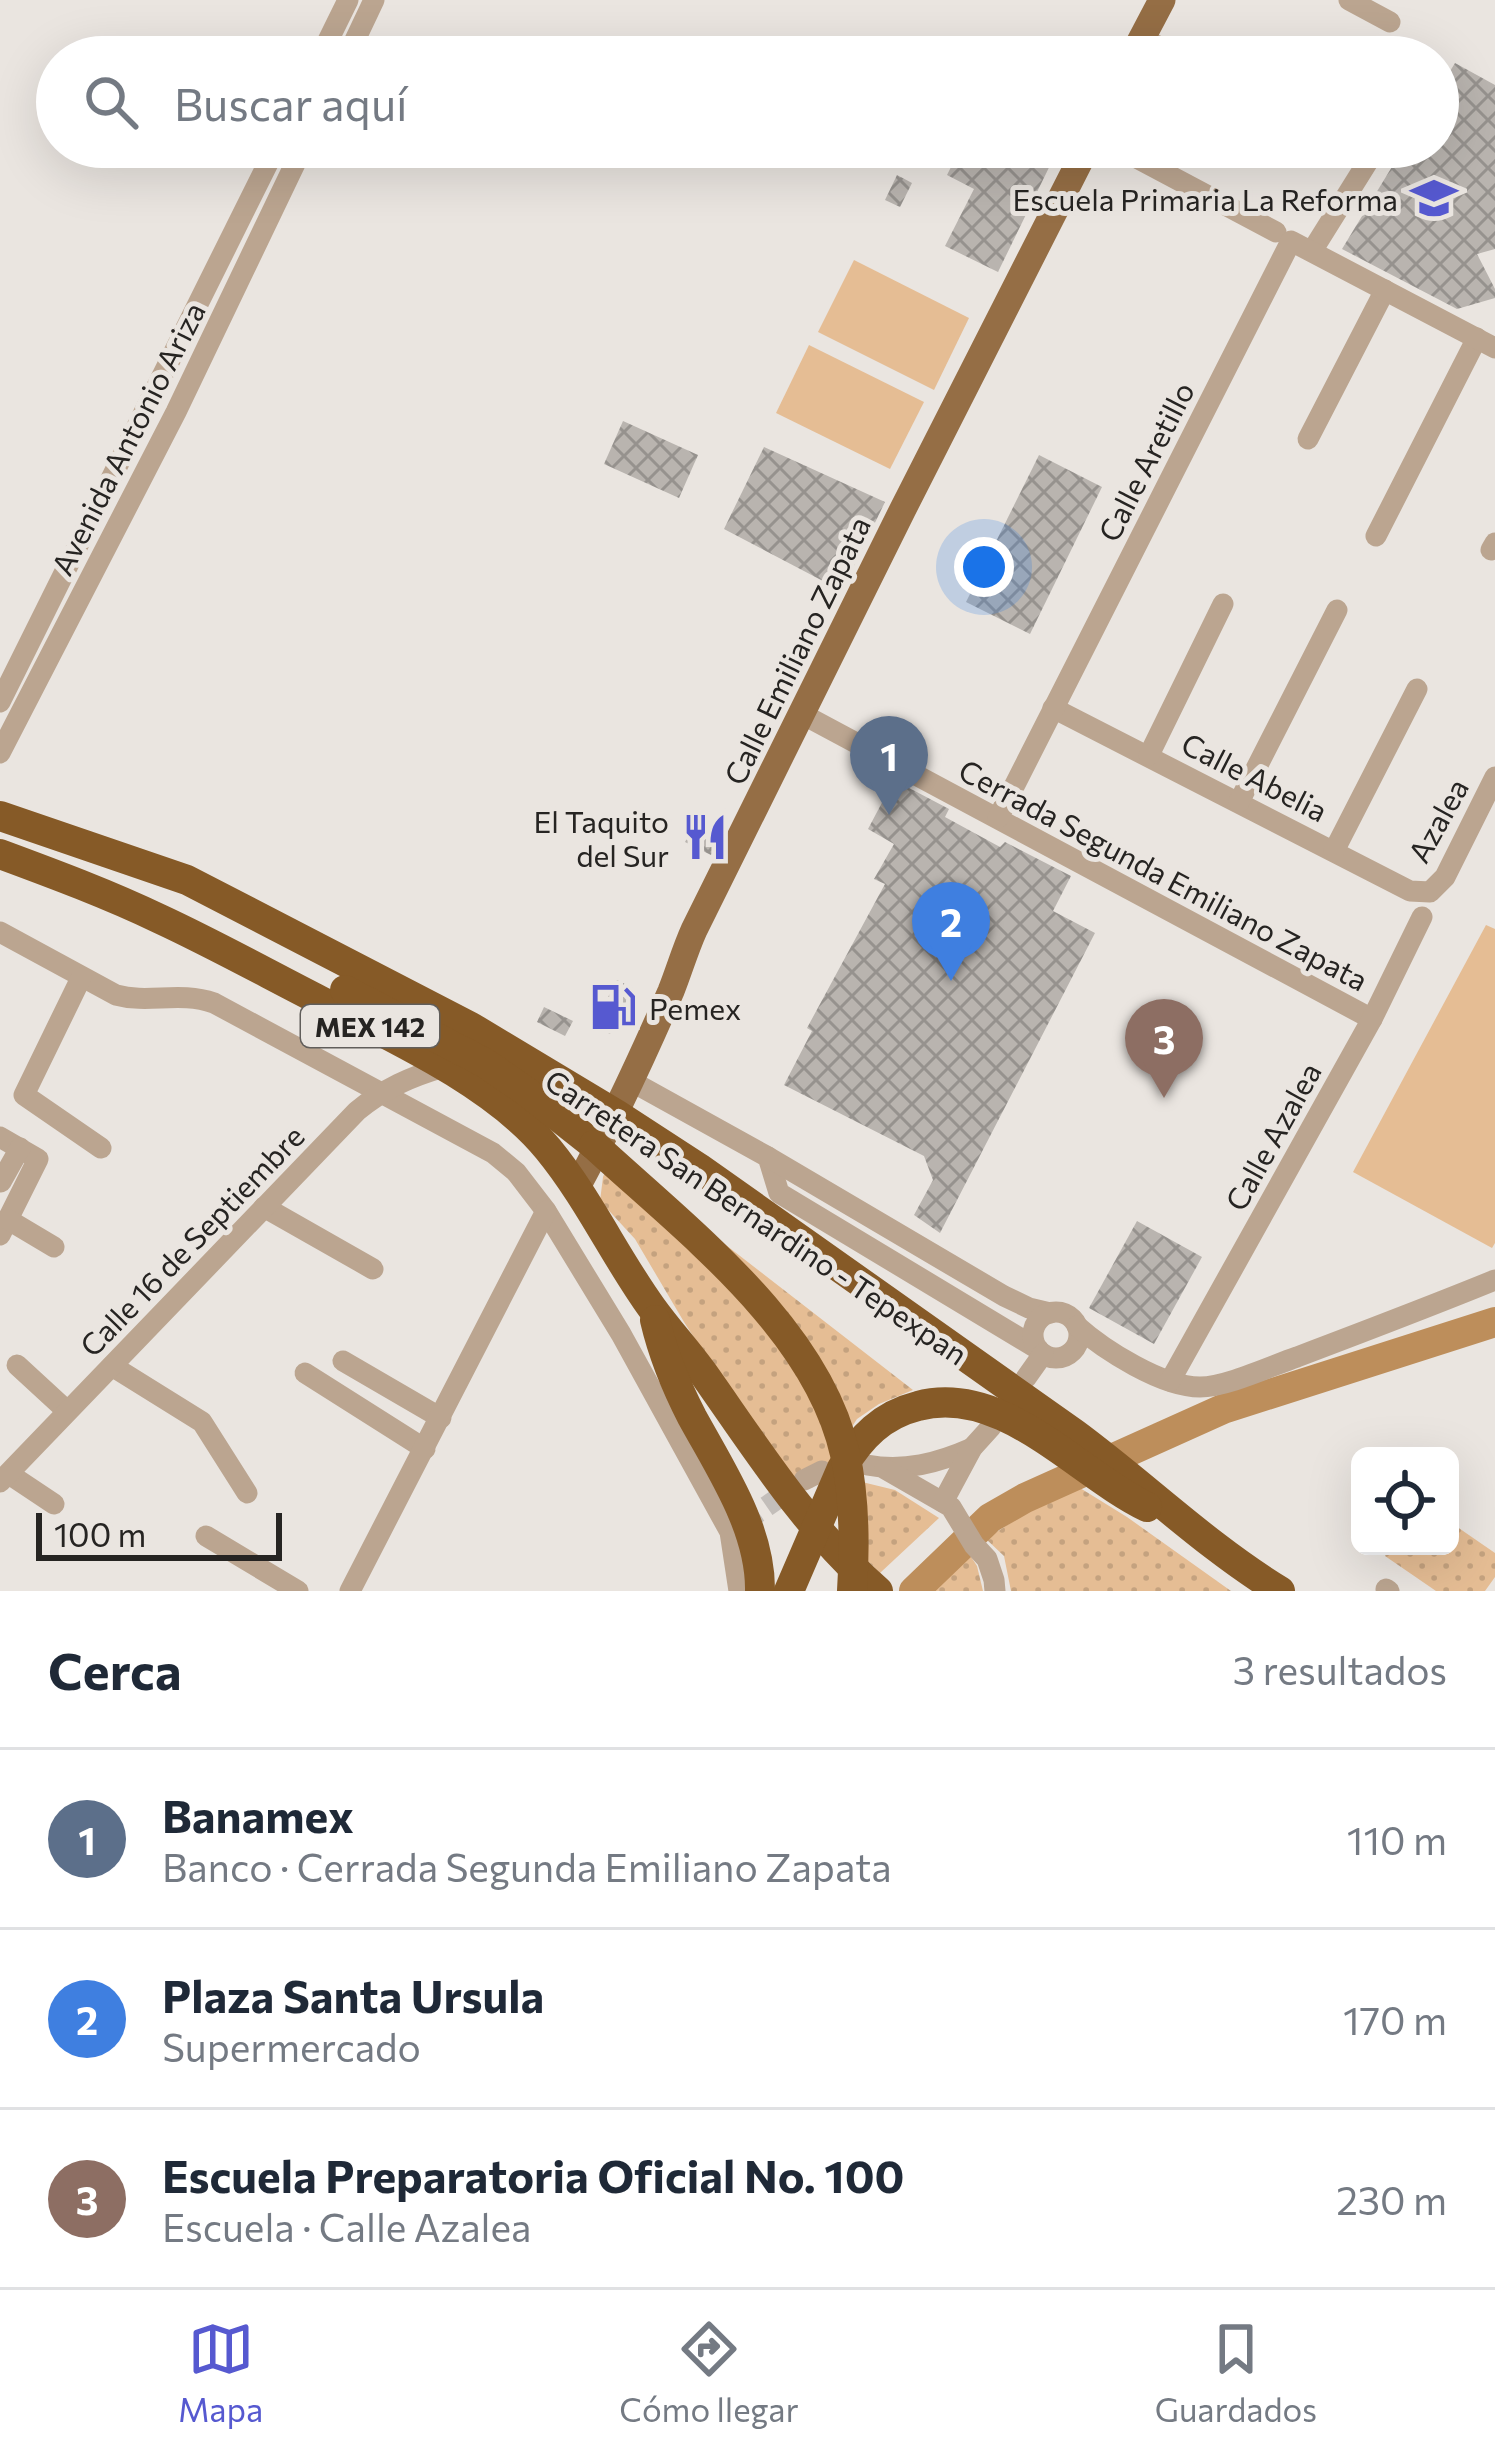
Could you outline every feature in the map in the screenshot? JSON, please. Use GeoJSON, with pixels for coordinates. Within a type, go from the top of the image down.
{"type":"FeatureCollection","features":[{"type":"Feature","properties":{"kind":"highway","name":"Carretera San Bernardino - Tepexpan"},"geometry":{"type":"LineString","coordinates":[[3,819],[187,880],[471,1027],[616,1114],[699,1168],[1061,1439],[1275,1589]]}},
{"type":"Feature","properties":{"kind":"highway"},"geometry":{"type":"LineString","coordinates":[[3,819],[43,848],[106,874],[484,1063],[594,1145],[735,1276],[788,1335],[810,1368],[844,1450],[862,1584]]}},
{"type":"Feature","properties":{"kind":"highway","name":"Carretera San Bernardino - Tepexpan"},"geometry":{"type":"LineString","coordinates":[[0,854],[160,919],[376,1029],[444,1067],[520,1120],[546,1145],[577,1187],[652,1308],[777,1481],[862,1584]]}},
{"type":"Feature","properties":{"kind":"highway"},"geometry":{"type":"LineString","coordinates":[[652,1308],[682,1396],[753,1539],[760,1591]]}},
{"type":"Feature","properties":{"kind":"highway"},"geometry":{"type":"LineString","coordinates":[[789,1591],[842,1468],[883,1420],[929,1403],[953,1402],[976,1406],[1061,1439]]}},
{"type":"Feature","properties":{"kind":"main road"},"geometry":{"type":"LineString","coordinates":[[1143,36],[1162,0]]}},
{"type":"Feature","properties":{"kind":"main road","name":"Calle Emiliano Zapata"},"geometry":{"type":"LineString","coordinates":[[577,1187],[616,1114],[694,930],[1076,168]]}},
{"type":"Feature","properties":{"kind":"street"},"geometry":{"type":"LineString","coordinates":[[330,36],[348,0]]}},
{"type":"Feature","properties":{"kind":"street"},"geometry":{"type":"LineString","coordinates":[[356,36],[374,0]]}},
{"type":"Feature","properties":{"kind":"street"},"geometry":{"type":"LineString","coordinates":[[1349,0],[1390,22]]}},
{"type":"Feature","properties":{"kind":"street","name":"Avenida Antonio Ariza"},"geometry":{"type":"LineString","coordinates":[[0,702],[266,168]]}},
{"type":"Feature","properties":{"kind":"street","name":"Avenida Antonio Ariza"},"geometry":{"type":"LineString","coordinates":[[0,753],[176,412],[293,168]]}},
{"type":"Feature","properties":{"kind":"street"},"geometry":{"type":"LineString","coordinates":[[1155,168],[1486,343],[1376,536]]}},
{"type":"Feature","properties":{"kind":"street"},"geometry":{"type":"LineString","coordinates":[[1312,251],[1364,168]]}},
{"type":"Feature","properties":{"kind":"street","name":"Calle Aretillo"},"geometry":{"type":"LineString","coordinates":[[998,818],[1283,237]]}},
{"type":"Feature","properties":{"kind":"street"},"geometry":{"type":"LineString","coordinates":[[1308,439],[1385,290]]}},
{"type":"Feature","properties":{"kind":"street"},"geometry":{"type":"LineString","coordinates":[[153,398],[176,412]]}},
{"type":"Feature","properties":{"kind":"street"},"geometry":{"type":"LineString","coordinates":[[1149,755],[1223,604]]}},
{"type":"Feature","properties":{"kind":"street"},"geometry":{"type":"LineString","coordinates":[[1239,802],[1337,610]]}},
{"type":"Feature","properties":{"kind":"street"},"geometry":{"type":"LineString","coordinates":[[1334,851],[1417,688]]}},
{"type":"Feature","properties":{"kind":"street","name":"Calle Abelia"},"geometry":{"type":"LineString","coordinates":[[1054,708],[1410,891],[1430,892]]}},
{"type":"Feature","properties":{"kind":"street","name":"Cerrada Segunda Emiliano Zapata"},"geometry":{"type":"LineString","coordinates":[[802,714],[1372,1018]]}},
{"type":"Feature","properties":{"kind":"street","name":"Azalea"},"geometry":{"type":"LineString","coordinates":[[1430,892],[1444,877],[1495,777]]}},
{"type":"Feature","properties":{"kind":"street","name":"Calle Azalea"},"geometry":{"type":"LineString","coordinates":[[1170,1381],[1372,1018],[1422,917]]}},
{"type":"Feature","properties":{"kind":"street"},"geometry":{"type":"LineString","coordinates":[[0,932],[116,995],[134,1000],[195,997],[214,1003],[493,1153],[516,1172],[546,1211],[735,1528],[739,1591]]}},
{"type":"Feature","properties":{"kind":"street"},"geometry":{"type":"LineString","coordinates":[[81,978],[24,1095],[101,1148]]}},
{"type":"Feature","properties":{"kind":"street","name":"Calle 16 de Septiembre"},"geometry":{"type":"LineString","coordinates":[[4,1478],[358,1111],[407,1078],[444,1067]]}},
{"type":"Feature","properties":{"kind":"street"},"geometry":{"type":"LineString","coordinates":[[629,1080],[769,1156],[1004,1296],[1029,1308],[1066,1315],[1101,1345],[1170,1381],[1200,1387],[1246,1376],[1495,1280]]}},
{"type":"Feature","properties":{"kind":"street"},"geometry":{"type":"LineString","coordinates":[[2,1182],[10,1142],[38,1159],[4,1227],[54,1247]]}},
{"type":"Feature","properties":{"kind":"street"},"geometry":{"type":"LineString","coordinates":[[769,1156],[779,1192],[1044,1349],[1128,1360]]}},
{"type":"Feature","properties":{"kind":"street"},"geometry":{"type":"LineString","coordinates":[[264,1208],[373,1269]]}},
{"type":"Feature","properties":{"kind":"street"},"geometry":{"type":"LineString","coordinates":[[350,1591],[546,1211]]}},
{"type":"Feature","properties":{"kind":"street"},"geometry":{"type":"LineString","coordinates":[[902,1267],[916,1244]]}},
{"type":"Feature","properties":{"kind":"street"},"geometry":{"type":"LineString","coordinates":[[1004,1296],[1044,1349]]}},
{"type":"Feature","properties":{"kind":"street"},"geometry":{"type":"LineString","coordinates":[[1026,1378],[1044,1349],[1038,1322],[1050,1313]]}},
{"type":"Feature","properties":{"kind":"street"},"geometry":{"type":"LineString","coordinates":[[1044,1349],[1076,1348],[1077,1326]]}},
{"type":"Feature","properties":{"kind":"street"},"geometry":{"type":"LineString","coordinates":[[343,1361],[442,1418]]}},
{"type":"Feature","properties":{"kind":"street"},"geometry":{"type":"LineString","coordinates":[[17,1365],[68,1412]]}},
{"type":"Feature","properties":{"kind":"street"},"geometry":{"type":"LineString","coordinates":[[112,1366],[202,1422],[247,1493]]}},
{"type":"Feature","properties":{"kind":"street"},"geometry":{"type":"LineString","coordinates":[[304,1373],[425,1449]]}},
{"type":"Feature","properties":{"kind":"street"},"geometry":{"type":"LineString","coordinates":[[947,1505],[972,1448],[991,1427]]}},
{"type":"Feature","properties":{"kind":"street"},"geometry":{"type":"LineString","coordinates":[[972,1448],[928,1464],[876,1467],[947,1505],[986,1559],[995,1591]]}},
{"type":"Feature","properties":{"kind":"street"},"geometry":{"type":"LineString","coordinates":[[4,1478],[54,1504]]}},
{"type":"Feature","properties":{"kind":"street"},"geometry":{"type":"LineString","coordinates":[[206,1536],[298,1591]]}},
{"type":"Feature","properties":{"kind":"shaded area"},"geometry":{"type":"Polygon","coordinates":[[[854,260],[969,318],[934,390],[818,332],[854,260]]]}},
{"type":"Feature","properties":{"kind":"shaded area"},"geometry":{"type":"Polygon","coordinates":[[[809,345],[924,402],[890,469],[776,413],[809,345]]]}},
{"type":"Feature","properties":{"kind":"shaded area"},"geometry":{"type":"Polygon","coordinates":[[[1486,925],[1495,929],[1492,1248],[1353,1172],[1486,925]]]}},
{"type":"Feature","properties":{"kind":"shaded area"},"geometry":{"type":"Polygon","coordinates":[[[611,1156],[913,1390],[857,1419],[812,1488],[778,1467],[635,1239],[600,1201],[611,1156]]]}},
{"type":"Feature","properties":{"kind":"shaded area"},"geometry":{"type":"Polygon","coordinates":[[[858,1481],[895,1490],[939,1518],[880,1573],[847,1541],[858,1481]]]}},
{"type":"Feature","properties":{"kind":"shaded area"},"geometry":{"type":"Polygon","coordinates":[[[1072,1483],[1231,1591],[1011,1591],[1004,1556],[986,1539],[1072,1483]]]}},
{"type":"Feature","properties":{"kind":"shaded area"},"geometry":{"type":"Polygon","coordinates":[[[1459,1528],[1495,1553],[1495,1577],[1485,1591],[1436,1591],[1385,1556],[1459,1555],[1459,1528]]]}},
{"type":"Feature","properties":{"kind":"shaded area"},"geometry":{"type":"Polygon","coordinates":[[[968,1552],[983,1591],[929,1591],[968,1552]]]}},
{"type":"Feature","properties":{"kind":"building","name":"Escuela Primaria La Reforma"},"geometry":{"type":"Polygon","coordinates":[[[1459,65],[1495,85],[1495,249],[1477,254],[1495,298],[1457,309],[1342,249],[1391,168],[1459,168],[1459,65]]]}},
{"type":"Feature","properties":{"kind":"building"},"geometry":{"type":"Polygon","coordinates":[[[950,168],[1049,168],[998,272],[945,246],[974,189],[947,175],[950,168]]]}},
{"type":"Feature","properties":{"kind":"building"},"geometry":{"type":"Polygon","coordinates":[[[897,175],[912,183],[900,207],[885,200],[897,175]]]}},
{"type":"Feature","properties":{"kind":"building"},"geometry":{"type":"Polygon","coordinates":[[[623,421],[698,455],[679,498],[604,464],[623,421]]]}},
{"type":"Feature","properties":{"kind":"building"},"geometry":{"type":"Polygon","coordinates":[[[764,447],[885,502],[842,591],[724,529],[764,447]]]}},
{"type":"Feature","properties":{"kind":"building"},"geometry":{"type":"Polygon","coordinates":[[[1039,455],[1102,487],[1030,634],[966,602],[1039,455]]]}},
{"type":"Feature","properties":{"kind":"building"},"geometry":{"type":"Polygon","coordinates":[[[894,780],[949,809],[945,817],[1000,847],[1005,842],[1071,876],[1053,911],[1095,933],[940,1233],[914,1215],[933,1180],[924,1156],[784,1085],[812,1031],[807,1028],[885,884],[874,879],[894,844],[868,829],[894,780]]]}},
{"type":"Feature","properties":{"kind":"building","name":"El Taquito del Sur"},"geometry":{"type":"Polygon","coordinates":[[[698,818],[723,831],[711,855],[685,842],[698,818]]]}},
{"type":"Feature","properties":{"kind":"building","name":"Pemex"},"geometry":{"type":"Polygon","coordinates":[[[617,980],[633,988],[610,1034],[593,1026],[617,980]]]}},
{"type":"Feature","properties":{"kind":"building","name":"Pemex"},"geometry":{"type":"Polygon","coordinates":[[[544,1007],[573,1021],[565,1036],[537,1022],[544,1007]]]}},
{"type":"Feature","properties":{"kind":"building"},"geometry":{"type":"Polygon","coordinates":[[[1137,1221],[1202,1257],[1154,1344],[1089,1308],[1137,1221]]]}},
{"type":"Feature","properties":{"kind":"waterway"},"geometry":{"type":"LineString","coordinates":[[914,1591],[990,1518],[1025,1498],[1223,1409],[1495,1322]]}},
{"type":"Feature","properties":{"kind":"tunnel"},"geometry":{"type":"LineString","coordinates":[[741,1524],[799,1484]]}},
{"type":"Feature","properties":{"kind":"place","name":"Escuela Primaria La Reforma"},"geometry":{"type":"Point","coordinates":[1434,198]}},
{"type":"Feature","properties":{"kind":"place","name":"Banamex"},"geometry":{"type":"Point","coordinates":[889,815]}},
{"type":"Feature","properties":{"kind":"place","name":"El Taquito del Sur"},"geometry":{"type":"Point","coordinates":[705,837]}},
{"type":"Feature","properties":{"kind":"place","name":"Plaza Santa Ursula"},"geometry":{"type":"Point","coordinates":[951,981]}},
{"type":"Feature","properties":{"kind":"place","name":"Pemex"},"geometry":{"type":"Point","coordinates":[613,1007]}},
{"type":"Feature","properties":{"kind":"place","name":"Escuela Preparatoria Oficial No. 100"},"geometry":{"type":"Point","coordinates":[1164,1098]}}]}
